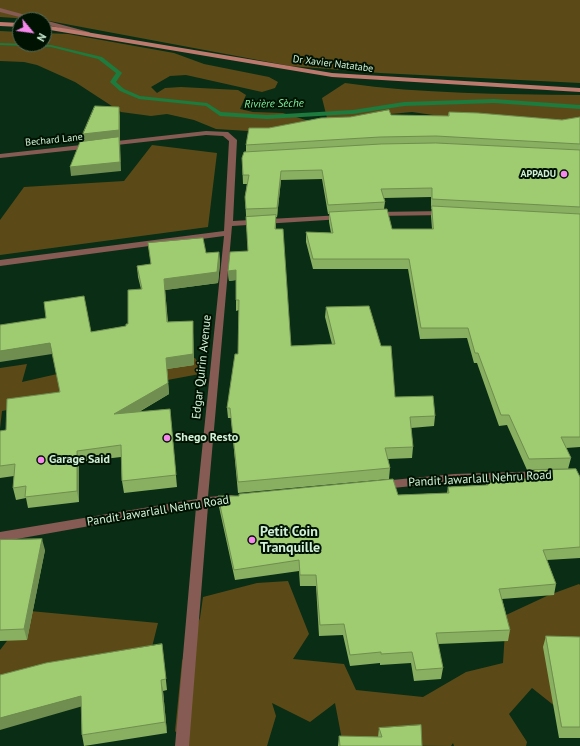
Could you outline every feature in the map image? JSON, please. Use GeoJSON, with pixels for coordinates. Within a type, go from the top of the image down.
{"type":"FeatureCollection","features":[{"type":"Feature","properties":{"kind":"main road"},"geometry":{"type":"LineString","coordinates":[[0,24],[12,25]]}},
{"type":"Feature","properties":{"kind":"main road","name":"Dr Xavier Natatabe"},"geometry":{"type":"LineString","coordinates":[[52,28],[287,69],[332,75],[580,90]]}},
{"type":"Feature","properties":{"kind":"street"},"geometry":{"type":"LineString","coordinates":[[0,10],[12,13]]}},
{"type":"Feature","properties":{"kind":"street"},"geometry":{"type":"LineString","coordinates":[[52,24],[87,33]]}},
{"type":"Feature","properties":{"kind":"street","name":"Bechard Lane"},"geometry":{"type":"LineString","coordinates":[[0,156],[206,133]]}},
{"type":"Feature","properties":{"kind":"street","name":"Edgar Quirin Avenue"},"geometry":{"type":"LineString","coordinates":[[182,746],[202,502],[236,158],[233,140],[225,134],[206,133]]}},
{"type":"Feature","properties":{"kind":"street"},"geometry":{"type":"LineString","coordinates":[[367,215],[436,212],[451,213]]}},
{"type":"Feature","properties":{"kind":"street"},"geometry":{"type":"LineString","coordinates":[[0,263],[228,229],[352,216]]}},
{"type":"Feature","properties":{"kind":"street","name":"Pandit Jawarlall Nehru Road"},"geometry":{"type":"LineString","coordinates":[[367,486],[454,478],[556,475]]}},
{"type":"Feature","properties":{"kind":"street","name":"Pandit Jawarlall Nehru Road"},"geometry":{"type":"LineString","coordinates":[[0,537],[202,502],[241,498]]}},
{"type":"Feature","properties":{"kind":"shaded area"},"geometry":{"type":"Polygon","coordinates":[[[0,0],[580,0],[580,83],[380,73],[290,66],[52,21],[52,12],[12,12],[12,18],[0,17],[0,0]]]}},
{"type":"Feature","properties":{"kind":"shaded area"},"geometry":{"type":"Polygon","coordinates":[[[0,31],[12,32],[12,52],[52,52],[52,33],[68,34],[174,53],[204,64],[269,77],[278,82],[275,88],[262,92],[186,75],[170,76],[151,87],[157,93],[165,88],[181,87],[238,90],[246,95],[240,109],[253,112],[283,113],[309,121],[262,134],[248,131],[216,129],[194,120],[167,114],[151,116],[121,112],[75,82],[37,65],[24,62],[0,61],[0,31]]]}},
{"type":"Feature","properties":{"kind":"shaded area"},"geometry":{"type":"Polygon","coordinates":[[[345,83],[374,87],[491,94],[580,95],[580,118],[557,123],[461,119],[412,112],[380,115],[354,123],[327,118],[322,98],[345,83]]]}},
{"type":"Feature","properties":{"kind":"shaded area"},"geometry":{"type":"Polygon","coordinates":[[[152,145],[217,153],[208,227],[0,255],[0,220],[24,187],[124,181],[152,145]]]}},
{"type":"Feature","properties":{"kind":"shaded area"},"geometry":{"type":"Polygon","coordinates":[[[195,358],[205,373],[2,411],[0,429],[0,368],[27,364],[22,382],[88,367],[195,358]]]}},
{"type":"Feature","properties":{"kind":"shaded area"},"geometry":{"type":"Polygon","coordinates":[[[288,581],[309,634],[293,659],[344,664],[356,690],[423,697],[466,672],[503,663],[506,615],[549,595],[579,584],[580,667],[561,711],[532,688],[509,714],[527,742],[526,746],[454,746],[453,743],[451,746],[343,745],[335,703],[310,722],[272,703],[276,716],[267,746],[188,746],[175,731],[182,661],[200,618],[203,597],[257,583],[288,581]]]}},
{"type":"Feature","properties":{"kind":"shaded area"},"geometry":{"type":"Polygon","coordinates":[[[30,611],[158,623],[149,659],[0,686],[0,650],[30,611]]]}},
{"type":"Feature","properties":{"kind":"building"},"geometry":{"type":"Polygon","coordinates":[[[95,106],[119,107],[119,130],[83,134],[95,106]]]}},
{"type":"Feature","properties":{"kind":"building"},"geometry":{"type":"Polygon","coordinates":[[[389,110],[391,115],[449,116],[449,112],[562,120],[580,117],[580,144],[436,136],[380,137],[246,145],[249,128],[269,128],[321,118],[350,117],[389,110]]]}},
{"type":"Feature","properties":{"kind":"building"},"geometry":{"type":"Polygon","coordinates":[[[119,137],[120,162],[70,167],[80,142],[119,137]]]}},
{"type":"Feature","properties":{"kind":"building"},"geometry":{"type":"Polygon","coordinates":[[[436,143],[580,150],[580,207],[432,199],[432,188],[381,189],[385,202],[328,205],[322,170],[281,171],[277,208],[246,209],[245,197],[249,175],[243,175],[242,158],[244,152],[381,144],[436,143]]]}},
{"type":"Feature","properties":{"kind":"building"},"geometry":{"type":"Polygon","coordinates":[[[432,206],[580,214],[580,437],[561,437],[571,458],[529,459],[509,415],[501,415],[478,353],[475,353],[468,328],[421,328],[409,259],[313,259],[306,232],[333,233],[329,212],[387,209],[392,229],[433,229],[432,206]]]}},
{"type":"Feature","properties":{"kind":"building"},"geometry":{"type":"Polygon","coordinates":[[[276,215],[275,229],[283,229],[291,346],[335,344],[326,307],[369,306],[381,346],[391,346],[395,397],[433,396],[435,416],[410,417],[413,447],[385,448],[390,468],[238,482],[230,408],[227,408],[235,354],[238,354],[239,300],[236,300],[236,270],[228,271],[230,252],[248,251],[246,217],[276,215]]]}},
{"type":"Feature","properties":{"kind":"building"},"geometry":{"type":"Polygon","coordinates":[[[203,238],[206,253],[219,252],[217,272],[164,279],[167,322],[193,321],[193,354],[166,358],[168,383],[114,414],[170,409],[176,475],[122,481],[121,445],[77,451],[77,491],[25,497],[26,486],[13,488],[15,464],[0,466],[0,431],[6,430],[7,399],[60,392],[50,343],[0,351],[0,325],[46,318],[44,302],[84,296],[91,332],[126,326],[126,324],[128,324],[128,290],[142,289],[137,266],[151,264],[148,243],[203,238]]]}},
{"type":"Feature","properties":{"kind":"building"},"geometry":{"type":"Polygon","coordinates":[[[576,469],[580,477],[580,547],[543,550],[556,584],[499,589],[510,630],[436,633],[443,668],[416,670],[412,652],[381,654],[381,652],[350,655],[344,624],[320,625],[316,575],[300,575],[299,560],[234,570],[218,496],[239,496],[239,494],[393,479],[398,495],[449,493],[448,487],[488,485],[487,480],[537,478],[534,470],[576,469]]]}},
{"type":"Feature","properties":{"kind":"building"},"geometry":{"type":"Polygon","coordinates":[[[42,539],[24,629],[0,630],[0,540],[42,539]]]}},
{"type":"Feature","properties":{"kind":"building"},"geometry":{"type":"Polygon","coordinates":[[[546,636],[580,637],[580,727],[562,727],[546,636]]]}},
{"type":"Feature","properties":{"kind":"building"},"geometry":{"type":"Polygon","coordinates":[[[162,644],[166,679],[161,680],[165,722],[82,735],[81,696],[0,718],[0,675],[46,663],[162,644]]]}},
{"type":"Feature","properties":{"kind":"building"},"geometry":{"type":"Polygon","coordinates":[[[421,725],[422,746],[340,746],[339,736],[382,737],[379,728],[421,725]]]}},
{"type":"Feature","properties":{"kind":"waterway","name":"Rivière Sèche"},"geometry":{"type":"LineString","coordinates":[[0,44],[51,46],[100,58],[119,73],[113,82],[122,90],[139,97],[207,105],[220,114],[267,117],[353,112],[404,104],[494,101],[580,107]]}},
{"type":"Feature","properties":{"kind":"place","name":"APPADU"},"geometry":{"type":"Point","coordinates":[564,174]}},
{"type":"Feature","properties":{"kind":"place","name":"Shego Resto"},"geometry":{"type":"Point","coordinates":[167,438]}},
{"type":"Feature","properties":{"kind":"place","name":"Garage Said"},"geometry":{"type":"Point","coordinates":[41,460]}},
{"type":"Feature","properties":{"kind":"place","name":"Petit Coin Tranquille"},"geometry":{"type":"Point","coordinates":[252,540]}}]}
